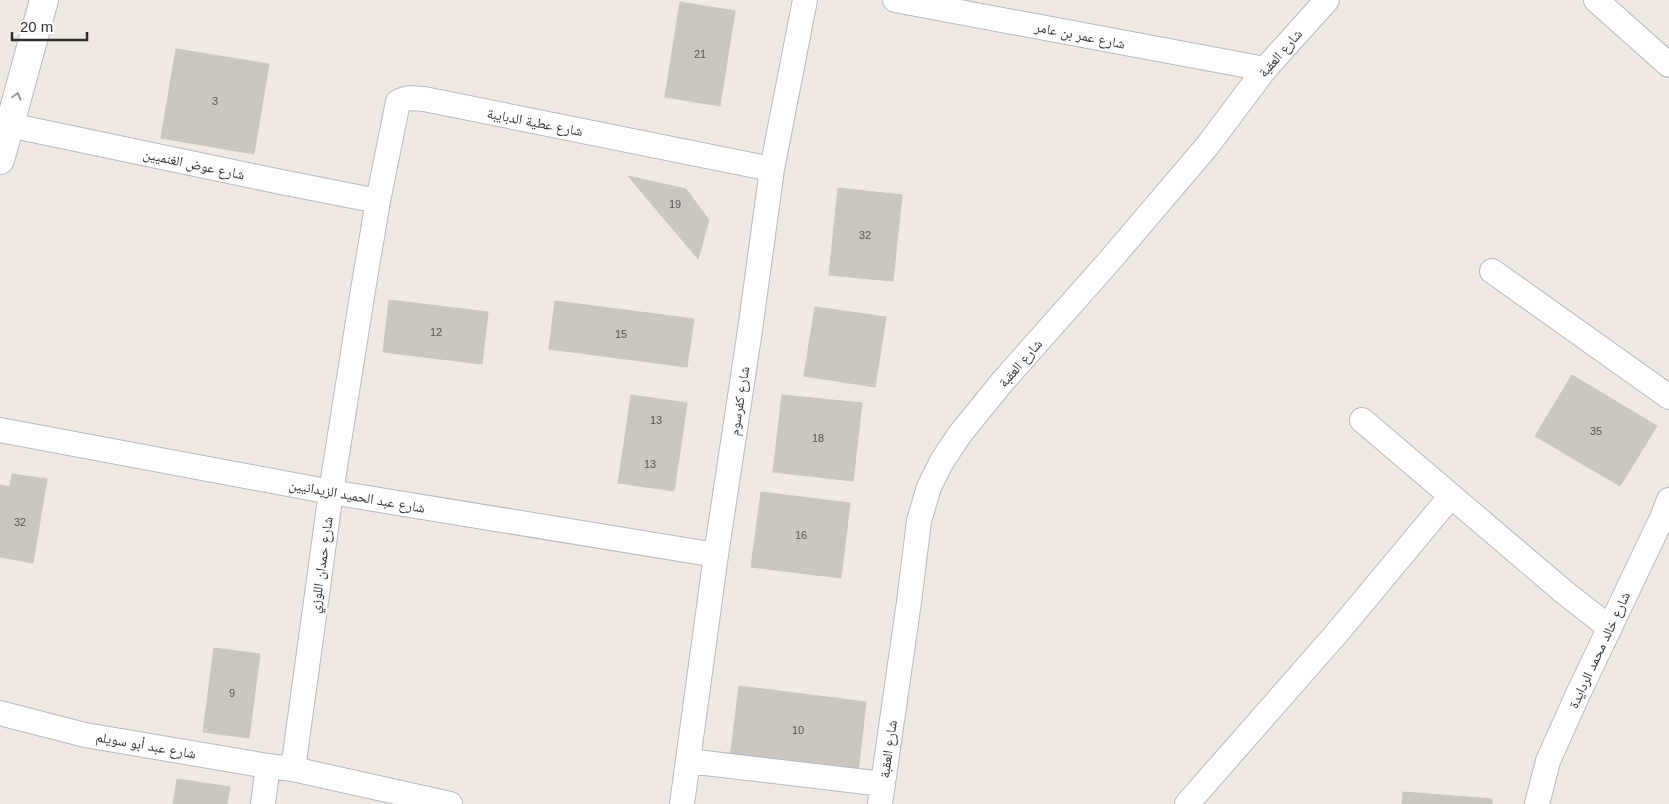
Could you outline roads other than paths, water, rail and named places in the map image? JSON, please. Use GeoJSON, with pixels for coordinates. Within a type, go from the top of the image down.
{"type":"FeatureCollection","features":[{"type":"Feature","properties":{"kind":"main road"},"geometry":{"type":"LineString","coordinates":[[0,160],[44,0]]}},
{"type":"Feature","properties":{"kind":"street","name":"شارع كفرسوم"},"geometry":{"type":"LineString","coordinates":[[682,804],[772,170],[805,0]]}},
{"type":"Feature","properties":{"kind":"street","name":"شارع عمر بن عامر"},"geometry":{"type":"LineString","coordinates":[[895,0],[1265,69]]}},
{"type":"Feature","properties":{"kind":"street","name":"شارع العقبة"},"geometry":{"type":"LineString","coordinates":[[882,794],[919,521],[929,487],[942,461],[960,434],[1003,381],[1112,258],[1208,145],[1265,69],[1327,0]]}},
{"type":"Feature","properties":{"kind":"street"},"geometry":{"type":"LineString","coordinates":[[1596,0],[1669,65]]}},
{"type":"Feature","properties":{"kind":"street","name":"شارع عطية الدبايبة"},"geometry":{"type":"LineString","coordinates":[[378,201],[398,102],[412,98],[772,170]]}},
{"type":"Feature","properties":{"kind":"street","name":"شارع عوض الغنميين"},"geometry":{"type":"LineString","coordinates":[[9,125],[378,201]]}},
{"type":"Feature","properties":{"kind":"street","name":"شارع حمدان اللوزي"},"geometry":{"type":"LineString","coordinates":[[293,769],[331,492],[378,201]]}},
{"type":"Feature","properties":{"kind":"street"},"geometry":{"type":"LineString","coordinates":[[1492,271],[1669,397]]}},
{"type":"Feature","properties":{"kind":"street"},"geometry":{"type":"LineString","coordinates":[[1362,420],[1564,592],[1610,628]]}},
{"type":"Feature","properties":{"kind":"street","name":"شارع عبد الحميد الزيدانيين"},"geometry":{"type":"LineString","coordinates":[[0,430],[331,492],[716,555]]}},
{"type":"Feature","properties":{"kind":"street"},"geometry":{"type":"LineString","coordinates":[[1188,804],[1337,633],[1450,496]]}},
{"type":"Feature","properties":{"kind":"street","name":"شارع خالد محمد الردايدة"},"geometry":{"type":"LineString","coordinates":[[1536,804],[1548,761],[1669,500]]}},
{"type":"Feature","properties":{"kind":"street","name":"شارع عبد أبو سويلم"},"geometry":{"type":"LineString","coordinates":[[0,712],[85,735],[293,769]]}},
{"type":"Feature","properties":{"kind":"street"},"geometry":{"type":"LineString","coordinates":[[688,761],[882,794]]}},
{"type":"Feature","properties":{"kind":"street"},"geometry":{"type":"LineString","coordinates":[[263,804],[268,766]]}},
{"type":"Feature","properties":{"kind":"street"},"geometry":{"type":"LineString","coordinates":[[293,769],[450,804]]}}]}
